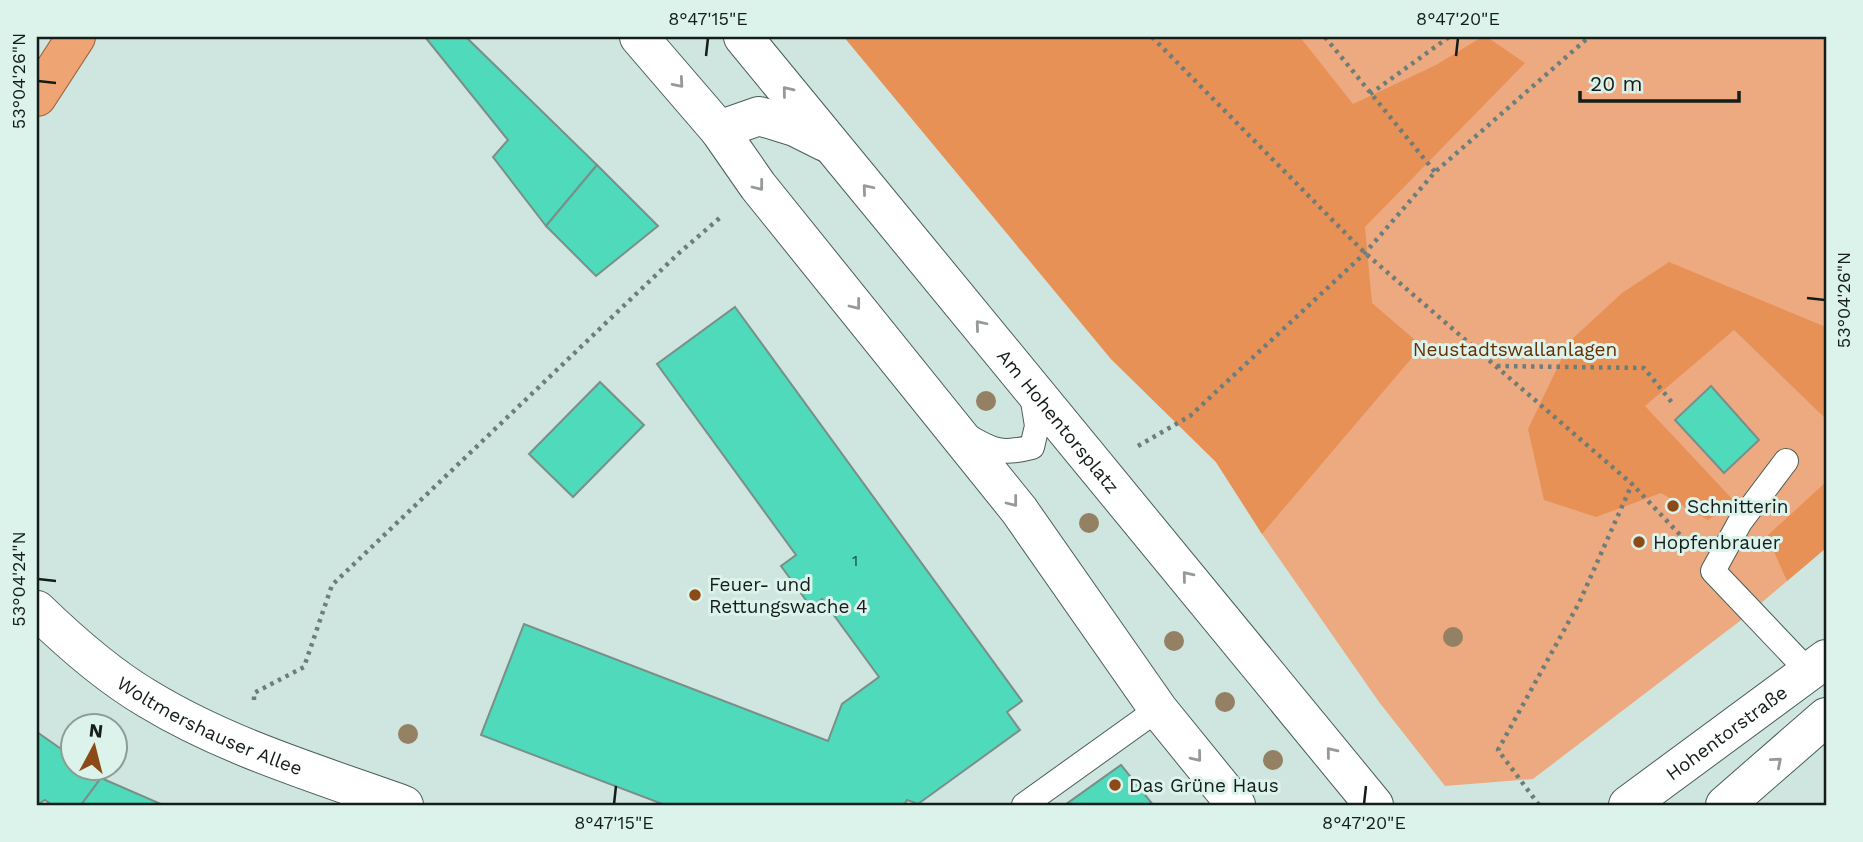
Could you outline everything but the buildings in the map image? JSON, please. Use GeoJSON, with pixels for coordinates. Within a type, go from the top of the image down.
{"type":"FeatureCollection","features":[{"type":"Feature","properties":{"kind":"highway"},"geometry":{"type":"LineString","coordinates":[[37,96],[76,37]]}},
{"type":"Feature","properties":{"kind":"street"},"geometry":{"type":"LineString","coordinates":[[639,37],[719,130],[758,186],[1019,510],[1158,709],[1237,805]]}},
{"type":"Feature","properties":{"kind":"street","name":"Am Hohentorsplatz"},"geometry":{"type":"LineString","coordinates":[[743,37],[829,145],[1100,468],[1374,805]]}},
{"type":"Feature","properties":{"kind":"street"},"geometry":{"type":"LineString","coordinates":[[719,130],[759,116],[795,127],[829,145]]}},
{"type":"Feature","properties":{"kind":"street","name":"Woltmershauser Allee"},"geometry":{"type":"LineString","coordinates":[[37,610],[75,646],[148,699],[250,749],[404,805]]}},
{"type":"Feature","properties":{"kind":"street","name":"Hohentorstraße"},"geometry":{"type":"LineString","coordinates":[[1628,805],[1818,666]]}},
{"type":"Feature","properties":{"kind":"street"},"geometry":{"type":"LineString","coordinates":[[1725,805],[1826,717]]}},
{"type":"Feature","properties":{"kind":"lane"},"geometry":{"type":"LineString","coordinates":[[953,427],[982,445],[1009,454],[1032,447],[1037,426],[1035,402],[1021,373]]}},
{"type":"Feature","properties":{"kind":"lane"},"geometry":{"type":"LineString","coordinates":[[1786,461],[1740,522],[1713,570],[1818,666]]}},
{"type":"Feature","properties":{"kind":"lane"},"geometry":{"type":"LineString","coordinates":[[1024,805],[1158,709]]}},
{"type":"Feature","properties":{"kind":"path"},"geometry":{"type":"LineString","coordinates":[[1152,37],[1365,253],[1632,484],[1713,570]]}},
{"type":"Feature","properties":{"kind":"path"},"geometry":{"type":"LineString","coordinates":[[1325,37],[1435,172]]}},
{"type":"Feature","properties":{"kind":"path"},"geometry":{"type":"LineString","coordinates":[[1370,94],[1450,37]]}},
{"type":"Feature","properties":{"kind":"path"},"geometry":{"type":"LineString","coordinates":[[1100,468],[1190,416],[1365,253],[1435,172],[1589,37]]}},
{"type":"Feature","properties":{"kind":"path"},"geometry":{"type":"LineString","coordinates":[[250,749],[254,693],[304,667],[332,585],[679,253],[758,186]]}},
{"type":"Feature","properties":{"kind":"path"},"geometry":{"type":"LineString","coordinates":[[1496,366],[1644,368],[1674,405]]}},
{"type":"Feature","properties":{"kind":"path"},"geometry":{"type":"LineString","coordinates":[[1539,805],[1499,750],[1579,603],[1632,484]]}},
{"type":"Feature","properties":{"kind":"green space","name":"Neustadtswallanlagen"},"geometry":{"type":"Polygon","coordinates":[[[844,37],[1826,37],[1826,548],[1740,621],[1533,779],[1445,786],[1379,702],[1262,534],[1216,462],[1111,359],[844,37]]]}},
{"type":"Feature","properties":{"kind":"shaded area"},"geometry":{"type":"Polygon","coordinates":[[[844,37],[1300,37],[1353,104],[1436,65],[1482,37],[1487,37],[1525,63],[1365,227],[1372,303],[1422,346],[1262,534],[1216,462],[1111,359],[844,37]]]}},
{"type":"Feature","properties":{"kind":"shaded area"},"geometry":{"type":"Polygon","coordinates":[[[1669,262],[1826,327],[1826,419],[1734,330],[1645,406],[1735,502],[1708,520],[1661,493],[1596,517],[1544,500],[1528,429],[1570,341],[1622,293],[1669,262]]]}},
{"type":"Feature","properties":{"kind":"shaded area"},"geometry":{"type":"Polygon","coordinates":[[[1826,482],[1826,548],[1787,581],[1767,536],[1826,482]]]}},
{"type":"Feature","properties":{"kind":"place","name":"Schnitterin"},"geometry":{"type":"Point","coordinates":[1673,506]}},
{"type":"Feature","properties":{"kind":"place","name":"Hopfenbrauer"},"geometry":{"type":"Point","coordinates":[1639,542]}},
{"type":"Feature","properties":{"kind":"place","name":"Feuer- und Rettungswache 4"},"geometry":{"type":"Point","coordinates":[695,595]}},
{"type":"Feature","properties":{"kind":"place","name":"Das Grüne Haus"},"geometry":{"type":"Point","coordinates":[1115,785]}}]}
